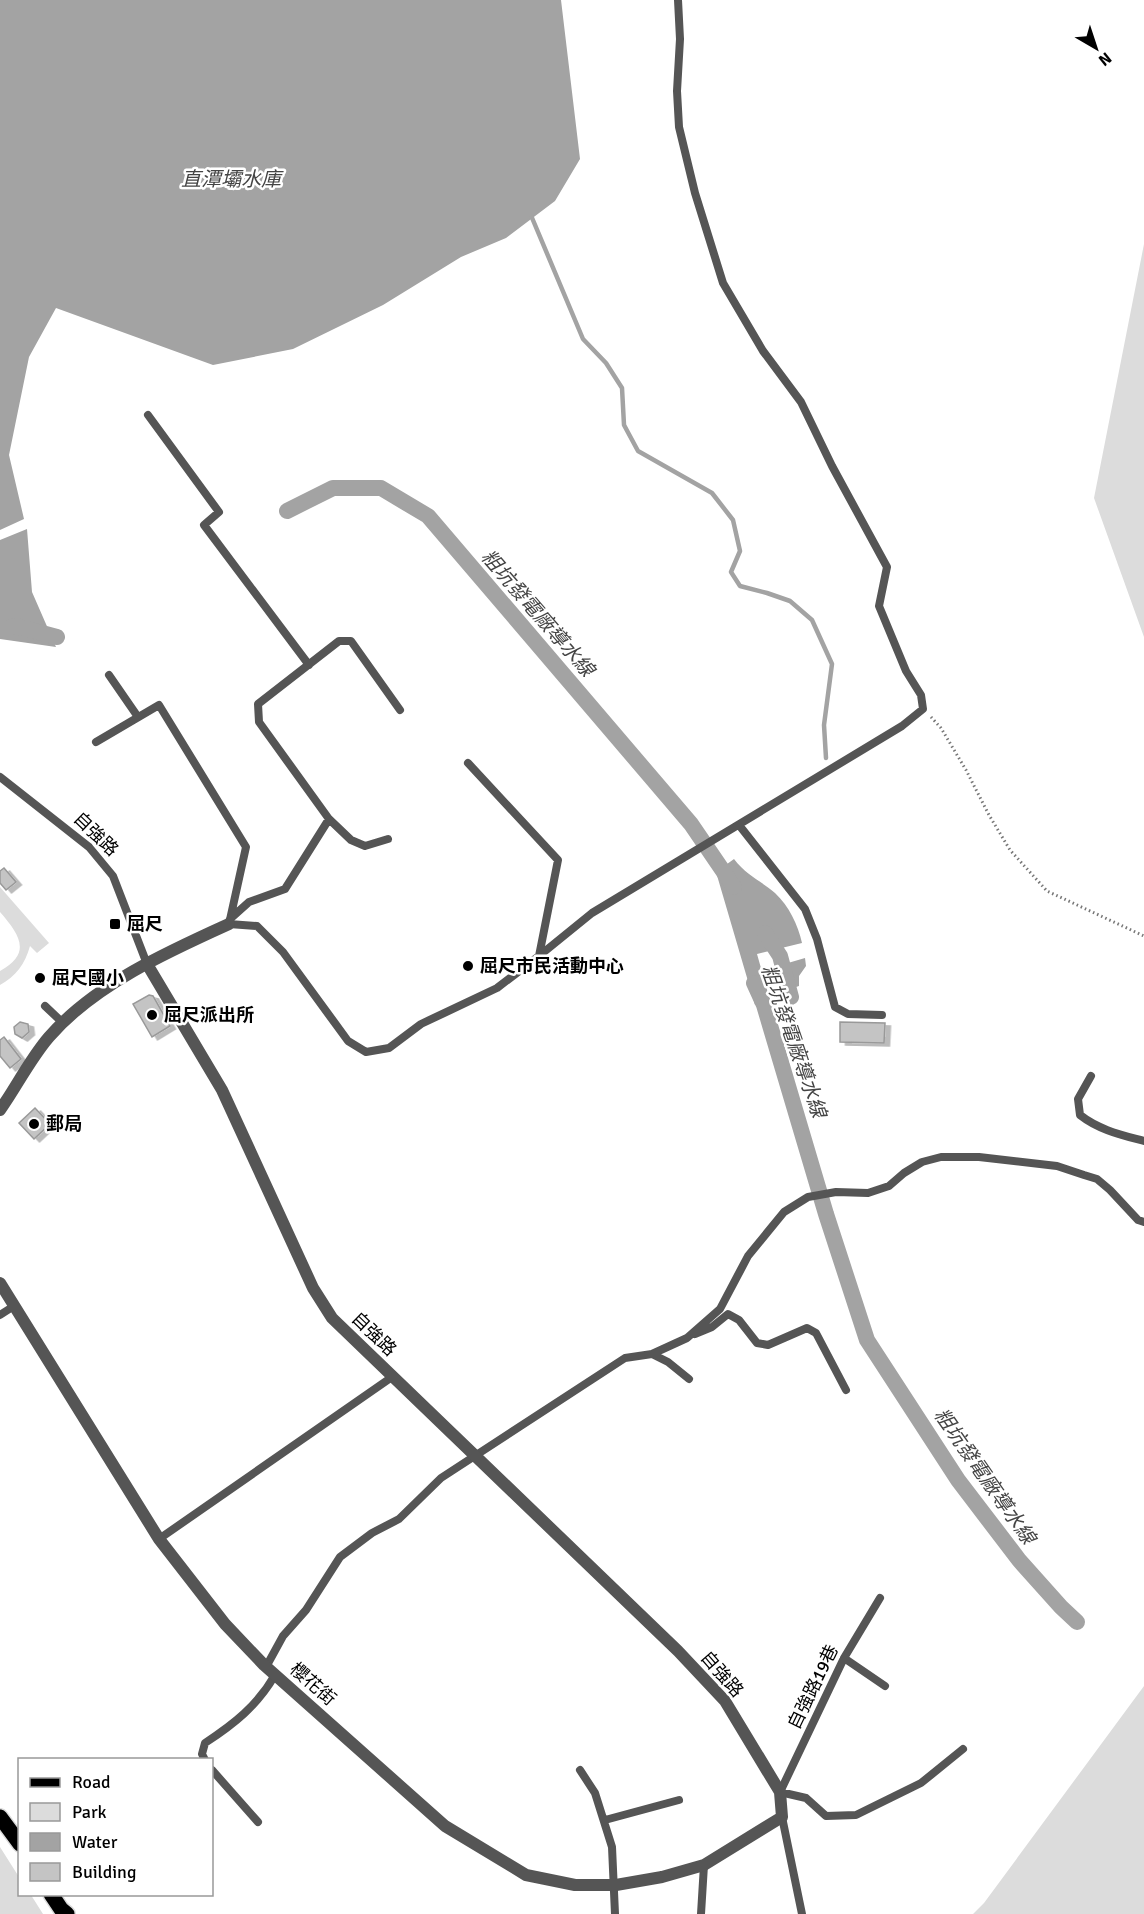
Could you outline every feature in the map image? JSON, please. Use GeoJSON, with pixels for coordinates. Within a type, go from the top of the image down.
{"type":"FeatureCollection","features":[{"type":"Feature","properties":{"kind":"main road"},"geometry":{"type":"LineString","coordinates":[[0,1817],[18,1841]]}},
{"type":"Feature","properties":{"kind":"main road"},"geometry":{"type":"LineString","coordinates":[[52,1896],[60,1909],[67,1914]]}},
{"type":"Feature","properties":{"kind":"street"},"geometry":{"type":"LineString","coordinates":[[0,1110],[48,1038],[91,999],[147,964],[229,922]]}},
{"type":"Feature","properties":{"kind":"street","name":"自強路"},"geometry":{"type":"LineString","coordinates":[[147,964],[222,1090],[313,1288],[332,1318],[678,1651],[726,1701],[780,1792],[783,1817]]}},
{"type":"Feature","properties":{"kind":"street","name":"櫻花街"},"geometry":{"type":"LineString","coordinates":[[0,1283],[159,1539],[225,1624],[271,1671],[445,1826],[526,1875],[574,1885],[615,1885],[662,1877],[704,1865],[783,1817]]}},
{"type":"Feature","properties":{"kind":"lane"},"geometry":{"type":"LineString","coordinates":[[229,922],[257,926],[283,952],[348,1041],[366,1052],[389,1048],[421,1024],[497,988],[592,913],[902,726],[923,709],[921,695],[906,671],[879,606],[886,567],[801,402],[764,351],[723,283],[695,193],[680,128],[677,91],[680,39],[678,0]]}},
{"type":"Feature","properties":{"kind":"lane"},"geometry":{"type":"LineString","coordinates":[[148,415],[219,512],[204,525],[309,665]]}},
{"type":"Feature","properties":{"kind":"lane"},"geometry":{"type":"LineString","coordinates":[[388,839],[365,846],[351,840],[329,819],[259,722],[258,704],[339,641],[351,641],[400,710]]}},
{"type":"Feature","properties":{"kind":"lane"},"geometry":{"type":"LineString","coordinates":[[109,675],[138,717]]}},
{"type":"Feature","properties":{"kind":"lane"},"geometry":{"type":"LineString","coordinates":[[96,742],[159,705],[246,847],[229,922]]}},
{"type":"Feature","properties":{"kind":"lane"},"geometry":{"type":"LineString","coordinates":[[468,763],[558,860],[539,956]]}},
{"type":"Feature","properties":{"kind":"lane","name":"自強路"},"geometry":{"type":"LineString","coordinates":[[0,777],[89,848],[113,876],[147,964]]}},
{"type":"Feature","properties":{"kind":"lane"},"geometry":{"type":"LineString","coordinates":[[229,922],[249,902],[285,889],[329,819]]}},
{"type":"Feature","properties":{"kind":"lane"},"geometry":{"type":"LineString","coordinates":[[739,825],[805,909],[817,939],[835,1007],[848,1014],[882,1015]]}},
{"type":"Feature","properties":{"kind":"lane"},"geometry":{"type":"LineString","coordinates":[[45,1006],[63,1023]]}},
{"type":"Feature","properties":{"kind":"lane"},"geometry":{"type":"LineString","coordinates":[[1091,1076],[1078,1099],[1080,1115],[1115,1133],[1144,1141]]}},
{"type":"Feature","properties":{"kind":"lane"},"geometry":{"type":"LineString","coordinates":[[687,1338],[720,1309],[748,1256],[784,1212],[808,1197],[836,1192],[868,1193],[889,1186],[922,1162],[941,1157],[979,1157],[1057,1166],[1097,1179],[1138,1220],[1144,1222]]}},
{"type":"Feature","properties":{"kind":"lane"},"geometry":{"type":"LineString","coordinates":[[0,1315],[14,1305]]}},
{"type":"Feature","properties":{"kind":"lane"},"geometry":{"type":"LineString","coordinates":[[204,1758],[202,1754],[205,1743],[234,1724],[266,1691],[283,1636],[306,1610],[340,1557],[372,1533],[399,1519],[441,1478],[625,1358],[652,1354],[712,1327],[728,1314],[739,1320],[757,1343],[768,1345],[807,1328],[816,1333],[846,1390]]}},
{"type":"Feature","properties":{"kind":"lane"},"geometry":{"type":"LineString","coordinates":[[652,1354],[668,1362],[689,1379]]}},
{"type":"Feature","properties":{"kind":"lane"},"geometry":{"type":"LineString","coordinates":[[159,1539],[392,1377]]}},
{"type":"Feature","properties":{"kind":"lane","name":"自強路19巷"},"geometry":{"type":"LineString","coordinates":[[780,1792],[844,1658],[880,1598]]}},
{"type":"Feature","properties":{"kind":"lane"},"geometry":{"type":"LineString","coordinates":[[844,1658],[885,1686]]}},
{"type":"Feature","properties":{"kind":"lane"},"geometry":{"type":"LineString","coordinates":[[780,1792],[806,1798],[826,1816],[856,1815],[921,1783],[963,1749]]}},
{"type":"Feature","properties":{"kind":"lane"},"geometry":{"type":"LineString","coordinates":[[580,1770],[595,1793],[612,1847],[615,1914]]}},
{"type":"Feature","properties":{"kind":"lane"},"geometry":{"type":"LineString","coordinates":[[213,1771],[258,1822]]}},
{"type":"Feature","properties":{"kind":"lane"},"geometry":{"type":"LineString","coordinates":[[605,1820],[679,1800]]}},
{"type":"Feature","properties":{"kind":"lane"},"geometry":{"type":"LineString","coordinates":[[783,1817],[802,1914]]}},
{"type":"Feature","properties":{"kind":"lane"},"geometry":{"type":"LineString","coordinates":[[701,1914],[704,1865]]}},
{"type":"Feature","properties":{"kind":"path"},"geometry":{"type":"LineString","coordinates":[[923,709],[941,728],[1010,850],[1047,891],[1144,936]]}},
{"type":"Feature","properties":{"kind":"green space"},"geometry":{"type":"Polygon","coordinates":[[[1144,244],[1144,637],[1094,498],[1144,244]]]}},
{"type":"Feature","properties":{"kind":"green space"},"geometry":{"type":"Polygon","coordinates":[[[0,887],[49,943],[37,953],[30,946],[19,969],[0,985],[0,971],[17,957],[20,943],[13,928],[0,912],[0,887]]]}},
{"type":"Feature","properties":{"kind":"green space"},"geometry":{"type":"Polygon","coordinates":[[[1144,1686],[1144,1914],[973,1914],[984,1903],[1144,1686]]]}},
{"type":"Feature","properties":{"kind":"green space"},"geometry":{"type":"Polygon","coordinates":[[[0,1847],[18,1875],[18,1896],[32,1896],[43,1914],[0,1914],[0,1847]]]}},
{"type":"Feature","properties":{"kind":"water","name":"直潭壩水庫"},"geometry":{"type":"Polygon","coordinates":[[[0,0],[561,0],[580,159],[555,201],[506,238],[461,257],[383,305],[293,349],[213,365],[56,308],[29,357],[9,455],[24,519],[0,530],[0,0]]]}},
{"type":"Feature","properties":{"kind":"water"},"geometry":{"type":"Polygon","coordinates":[[[27,529],[32,592],[56,647],[0,639],[0,540],[27,529]]]}},
{"type":"Feature","properties":{"kind":"water"},"geometry":{"type":"Polygon","coordinates":[[[734,859],[785,904],[798,929],[802,943],[757,954],[770,1000],[755,1005],[716,872],[734,859]]]}},
{"type":"Feature","properties":{"kind":"water"},"geometry":{"type":"Polygon","coordinates":[[[805,958],[806,966],[799,976],[799,986],[784,991],[779,983],[764,970],[805,958]]]}},
{"type":"Feature","properties":{"kind":"building"},"geometry":{"type":"Polygon","coordinates":[[[4,868],[16,882],[6,890],[0,883],[0,871],[4,868]]]}},
{"type":"Feature","properties":{"kind":"building","name":"屈尺派出所"},"geometry":{"type":"Polygon","coordinates":[[[149,995],[153,996],[170,1026],[152,1037],[133,1004],[149,995]]]}},
{"type":"Feature","properties":{"kind":"building"},"geometry":{"type":"Polygon","coordinates":[[[20,1022],[28,1024],[29,1032],[22,1038],[15,1034],[14,1027],[20,1022]]]}},
{"type":"Feature","properties":{"kind":"building"},"geometry":{"type":"Polygon","coordinates":[[[840,1022],[885,1023],[884,1043],[840,1042],[840,1022]]]}},
{"type":"Feature","properties":{"kind":"building"},"geometry":{"type":"Polygon","coordinates":[[[4,1037],[21,1059],[10,1068],[0,1056],[0,1040],[4,1037]]]}},
{"type":"Feature","properties":{"kind":"building","name":"郵局"},"geometry":{"type":"Polygon","coordinates":[[[35,1108],[50,1124],[34,1139],[19,1123],[35,1108]]]}},
{"type":"Feature","properties":{"kind":"waterway"},"geometry":{"type":"LineString","coordinates":[[530,213],[583,339],[606,363],[622,388],[624,425],[638,451],[712,493],[733,520],[740,551],[731,572],[740,586],[790,601],[812,620],[832,664],[824,725],[826,758]]}},
{"type":"Feature","properties":{"kind":"waterway","name":"粗坑發電廠導水線"},"geometry":{"type":"LineString","coordinates":[[287,511],[333,488],[381,488],[428,516],[691,824],[734,887]]}},
{"type":"Feature","properties":{"kind":"waterway"},"geometry":{"type":"LineString","coordinates":[[0,630],[16,626],[57,637]]}},
{"type":"Feature","properties":{"kind":"waterway"},"geometry":{"type":"LineString","coordinates":[[765,933],[780,956],[791,997]]}},
{"type":"Feature","properties":{"kind":"waterway","name":"粗坑發電廠導水線"},"geometry":{"type":"LineString","coordinates":[[754,983],[764,1005],[826,1214],[867,1340],[958,1480],[1019,1560],[1077,1622]]}},
{"type":"Feature","properties":{"kind":"place","name":"屈尺"},"geometry":{"type":"Point","coordinates":[115,924]}},
{"type":"Feature","properties":{"kind":"place","name":"屈尺市民活動中心"},"geometry":{"type":"Point","coordinates":[468,966]}},
{"type":"Feature","properties":{"kind":"place","name":"屈尺國小"},"geometry":{"type":"Point","coordinates":[40,978]}},
{"type":"Feature","properties":{"kind":"place","name":"屈尺派出所"},"geometry":{"type":"Point","coordinates":[152,1015]}},
{"type":"Feature","properties":{"kind":"place","name":"郵局"},"geometry":{"type":"Point","coordinates":[34,1124]}}]}
